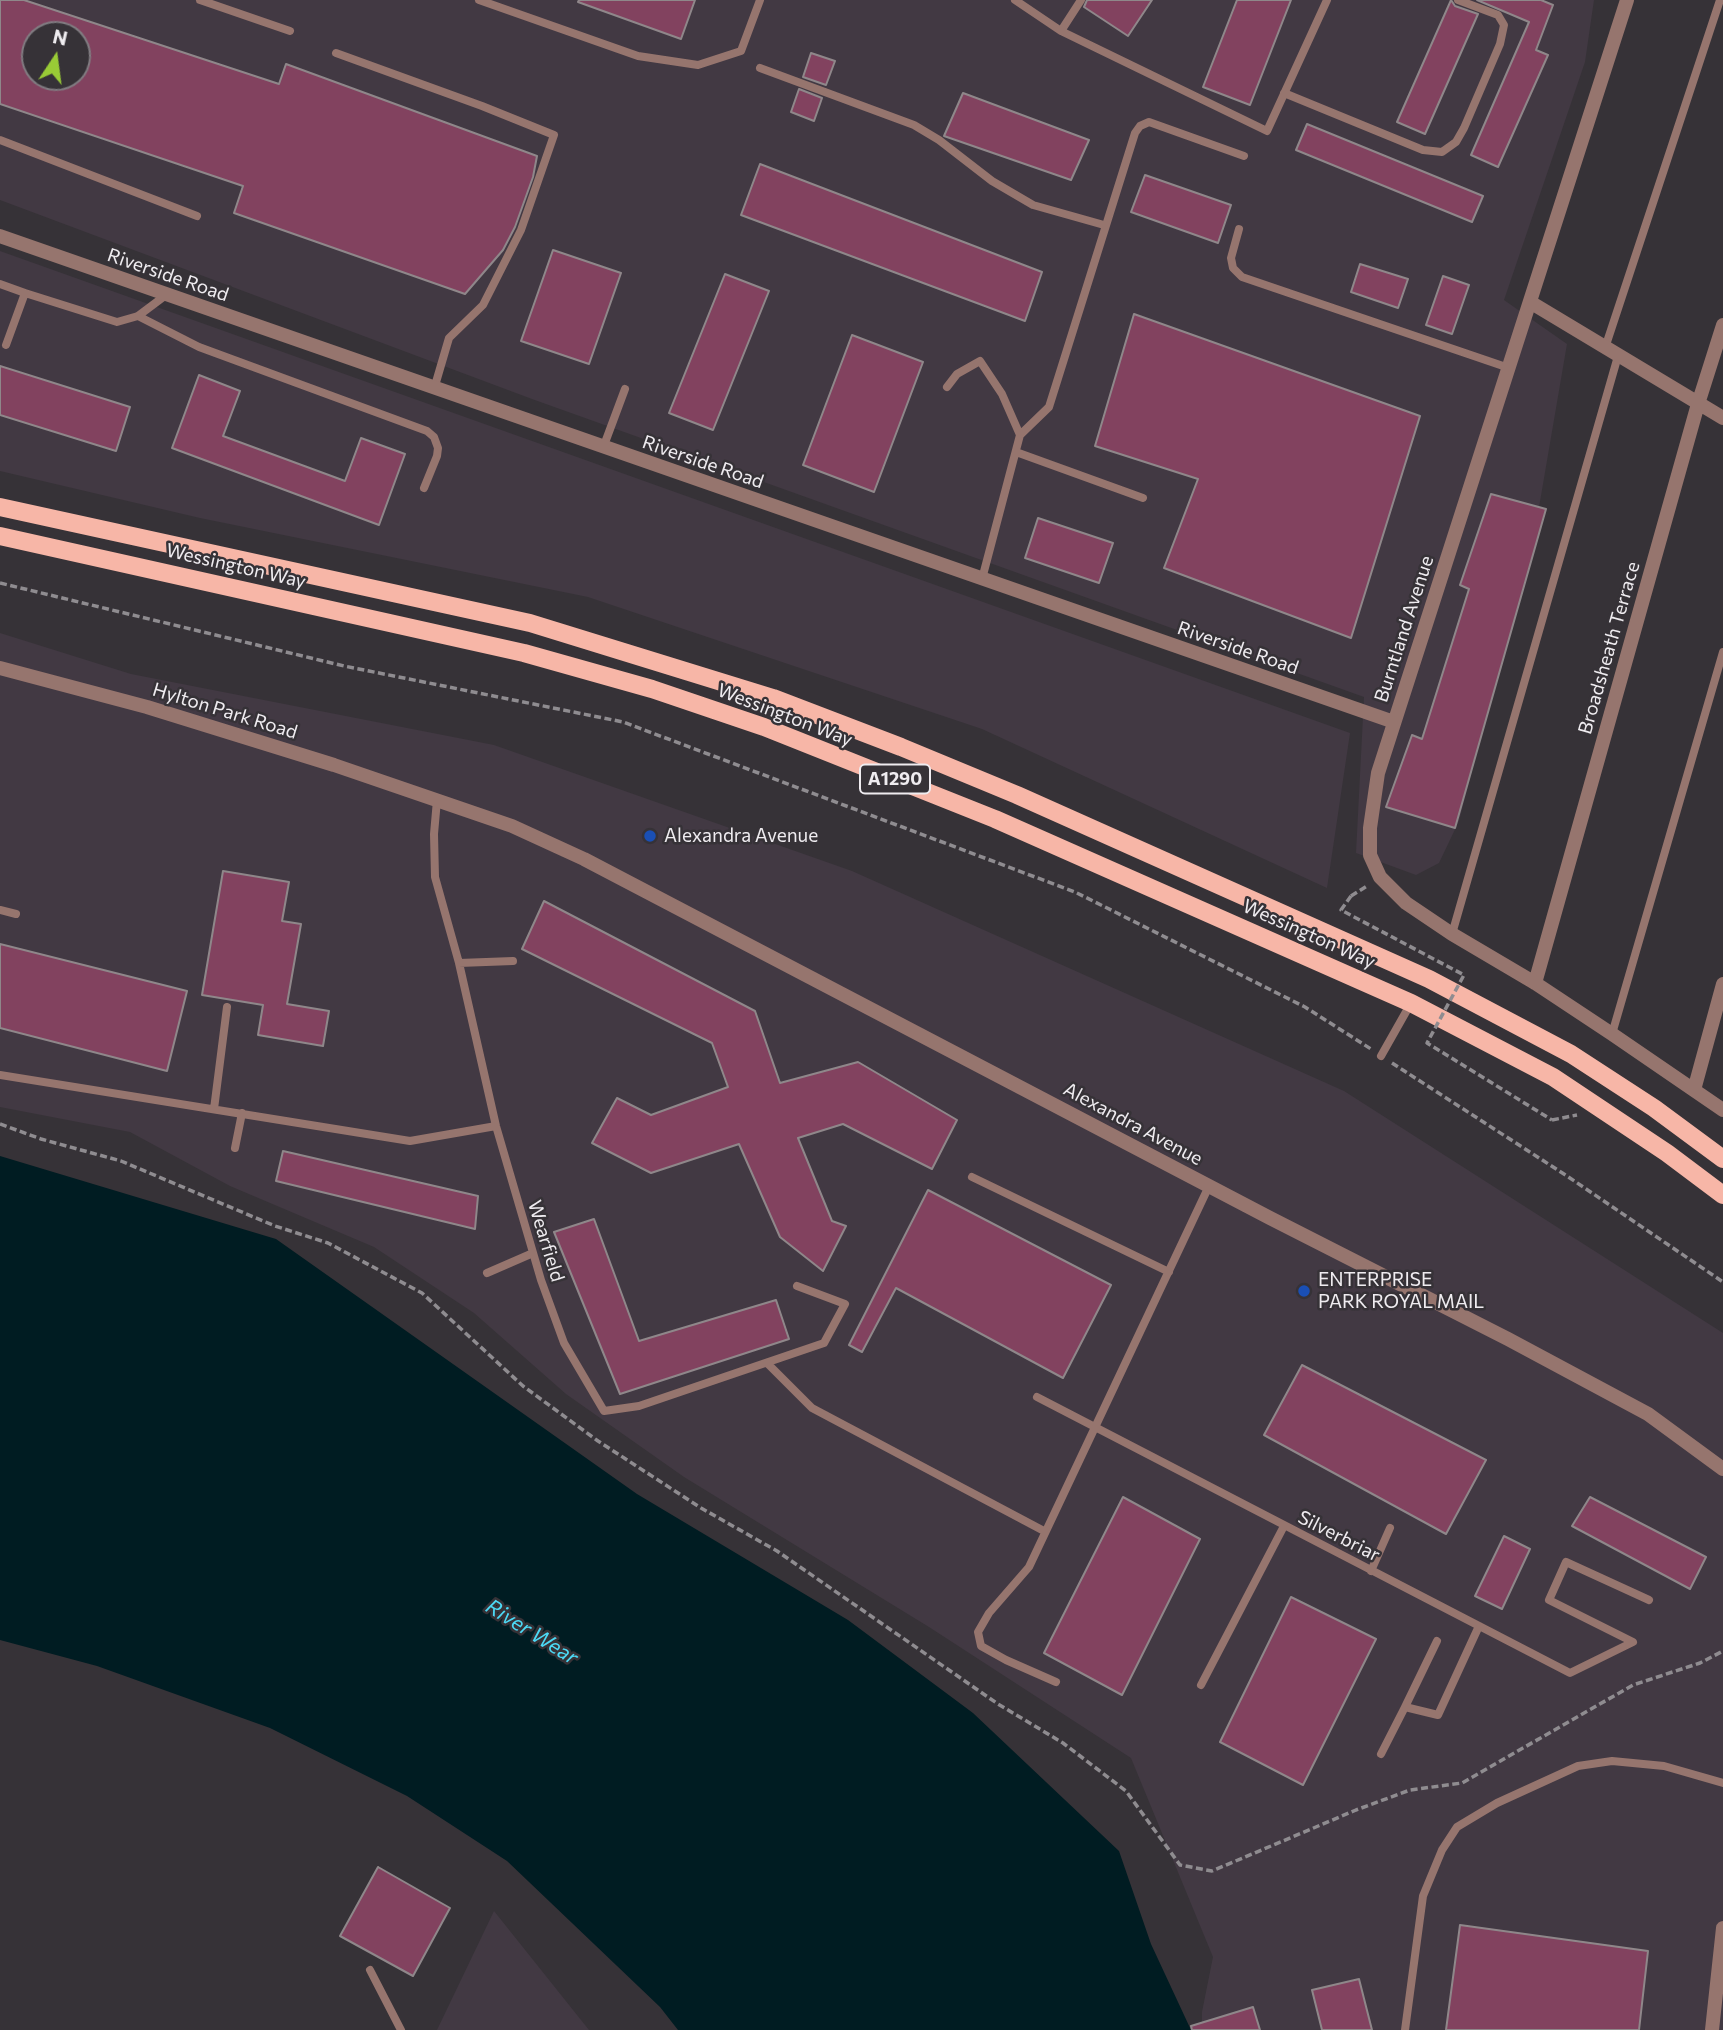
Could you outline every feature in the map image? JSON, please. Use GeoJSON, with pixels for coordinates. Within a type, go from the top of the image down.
{"type":"FeatureCollection","features":[{"type":"Feature","properties":{"kind":"main road","name":"Wessington Way"},"geometry":{"type":"LineString","coordinates":[[0,507],[530,623],[760,694],[824,717],[1017,795],[1429,979],[1570,1054],[1654,1108],[1723,1159]]}},
{"type":"Feature","properties":{"kind":"main road","name":"Wessington Way"},"geometry":{"type":"LineString","coordinates":[[0,536],[524,653],[652,689],[764,727],[995,818],[1411,1003],[1553,1077],[1667,1153],[1723,1195]]}},
{"type":"Feature","properties":{"kind":"street","name":"Burntland Avenue"},"geometry":{"type":"LineString","coordinates":[[1627,0],[1378,773],[1370,828],[1370,855],[1380,877],[1406,903],[1452,934],[1535,983],[1723,1110]]}},
{"type":"Feature","properties":{"kind":"street","name":"Riverside Road"},"geometry":{"type":"LineString","coordinates":[[0,236],[1394,722]]}},
{"type":"Feature","properties":{"kind":"street"},"geometry":{"type":"LineString","coordinates":[[1530,302],[1723,418]]}},
{"type":"Feature","properties":{"kind":"street","name":"Broadsheath Terrace"},"geometry":{"type":"LineString","coordinates":[[1535,983],[1698,404],[1723,325]]}},
{"type":"Feature","properties":{"kind":"street","name":"Hylton Park Road"},"geometry":{"type":"LineString","coordinates":[[0,668],[147,707],[437,800]]}},
{"type":"Feature","properties":{"kind":"street","name":"Alexandra Avenue"},"geometry":{"type":"LineString","coordinates":[[437,800],[512,826],[584,859],[1508,1339],[1648,1414],[1723,1469]]}},
{"type":"Feature","properties":{"kind":"street"},"geometry":{"type":"LineString","coordinates":[[1693,1090],[1723,984]]}},
{"type":"Feature","properties":{"kind":"street"},"geometry":{"type":"LineString","coordinates":[[1712,2030],[1723,1928]]}},
{"type":"Feature","properties":{"kind":"lane"},"geometry":{"type":"LineString","coordinates":[[200,0],[290,31]]}},
{"type":"Feature","properties":{"kind":"lane"},"geometry":{"type":"LineString","coordinates":[[479,0],[638,56],[698,65],[741,51],[760,0]]}},
{"type":"Feature","properties":{"kind":"lane"},"geometry":{"type":"LineString","coordinates":[[1015,0],[1061,31],[1267,131],[1326,0]]}},
{"type":"Feature","properties":{"kind":"lane"},"geometry":{"type":"LineString","coordinates":[[1061,31],[1081,0]]}},
{"type":"Feature","properties":{"kind":"lane"},"geometry":{"type":"LineString","coordinates":[[1284,93],[1423,150],[1442,152],[1455,142],[1464,128],[1500,44],[1504,25],[1498,15],[1458,0]]}},
{"type":"Feature","properties":{"kind":"lane"},"geometry":{"type":"LineString","coordinates":[[1452,934],[1612,352],[1720,0]]}},
{"type":"Feature","properties":{"kind":"lane"},"geometry":{"type":"LineString","coordinates":[[336,53],[554,135],[521,230],[483,305],[449,338],[434,388]]}},
{"type":"Feature","properties":{"kind":"lane"},"geometry":{"type":"LineString","coordinates":[[760,68],[914,125],[939,140],[992,181],[1033,205],[1104,225]]}},
{"type":"Feature","properties":{"kind":"lane"},"geometry":{"type":"LineString","coordinates":[[982,580],[1020,435],[1049,407],[1135,133],[1140,126],[1149,122],[1244,156]]}},
{"type":"Feature","properties":{"kind":"lane"},"geometry":{"type":"LineString","coordinates":[[0,140],[197,216]]}},
{"type":"Feature","properties":{"kind":"lane"},"geometry":{"type":"LineString","coordinates":[[1239,229],[1231,258],[1233,268],[1242,277],[1508,368]]}},
{"type":"Feature","properties":{"kind":"lane"},"geometry":{"type":"LineString","coordinates":[[0,284],[117,322],[138,316],[166,295]]}},
{"type":"Feature","properties":{"kind":"lane"},"geometry":{"type":"LineString","coordinates":[[6,345],[25,293]]}},
{"type":"Feature","properties":{"kind":"lane"},"geometry":{"type":"LineString","coordinates":[[138,316],[200,347],[427,431],[434,437],[438,448],[424,488]]}},
{"type":"Feature","properties":{"kind":"lane"},"geometry":{"type":"LineString","coordinates":[[947,387],[957,374],[980,361],[1002,394],[1020,435]]}},
{"type":"Feature","properties":{"kind":"lane"},"geometry":{"type":"LineString","coordinates":[[603,448],[625,388]]}},
{"type":"Feature","properties":{"kind":"lane"},"geometry":{"type":"LineString","coordinates":[[1016,453],[1143,498]]}},
{"type":"Feature","properties":{"kind":"lane"},"geometry":{"type":"LineString","coordinates":[[1612,1034],[1723,652]]}},
{"type":"Feature","properties":{"kind":"lane","name":"Wearfield"},"geometry":{"type":"LineString","coordinates":[[437,800],[434,834],[435,877],[459,963],[496,1126],[533,1253],[564,1343],[604,1411],[639,1406],[824,1343],[845,1304],[797,1286]]}},
{"type":"Feature","properties":{"kind":"lane"},"geometry":{"type":"LineString","coordinates":[[0,910],[16,914]]}},
{"type":"Feature","properties":{"kind":"lane"},"geometry":{"type":"LineString","coordinates":[[459,963],[513,961]]}},
{"type":"Feature","properties":{"kind":"lane"},"geometry":{"type":"LineString","coordinates":[[1381,1056],[1411,1003]]}},
{"type":"Feature","properties":{"kind":"lane"},"geometry":{"type":"LineString","coordinates":[[214,1109],[227,1007]]}},
{"type":"Feature","properties":{"kind":"lane"},"geometry":{"type":"LineString","coordinates":[[0,1075],[410,1140],[496,1126]]}},
{"type":"Feature","properties":{"kind":"lane"},"geometry":{"type":"LineString","coordinates":[[235,1148],[242,1114]]}},
{"type":"Feature","properties":{"kind":"lane"},"geometry":{"type":"LineString","coordinates":[[972,1177],[1169,1272]]}},
{"type":"Feature","properties":{"kind":"lane"},"geometry":{"type":"LineString","coordinates":[[1056,1682],[981,1646],[978,1632],[989,1613],[1029,1567],[1209,1186]]}},
{"type":"Feature","properties":{"kind":"lane"},"geometry":{"type":"LineString","coordinates":[[487,1273],[533,1253]]}},
{"type":"Feature","properties":{"kind":"lane"},"geometry":{"type":"LineString","coordinates":[[767,1363],[812,1408],[1044,1531]]}},
{"type":"Feature","properties":{"kind":"lane","name":"Silverbriar"},"geometry":{"type":"LineString","coordinates":[[1037,1397],[1570,1673],[1633,1642],[1549,1600],[1566,1562],[1649,1600]]}},
{"type":"Feature","properties":{"kind":"lane"},"geometry":{"type":"LineString","coordinates":[[1201,1685],[1284,1526]]}},
{"type":"Feature","properties":{"kind":"lane"},"geometry":{"type":"LineString","coordinates":[[1371,1571],[1390,1528]]}},
{"type":"Feature","properties":{"kind":"lane"},"geometry":{"type":"LineString","coordinates":[[1405,1707],[1438,1715],[1479,1626]]}},
{"type":"Feature","properties":{"kind":"lane"},"geometry":{"type":"LineString","coordinates":[[1381,1754],[1437,1641]]}},
{"type":"Feature","properties":{"kind":"lane"},"geometry":{"type":"LineString","coordinates":[[1405,2030],[1423,1896],[1442,1850],[1457,1827],[1497,1803],[1578,1766],[1612,1761],[1664,1766],[1723,1783]]}},
{"type":"Feature","properties":{"kind":"lane"},"geometry":{"type":"LineString","coordinates":[[370,1970],[401,2030]]}},
{"type":"Feature","properties":{"kind":"path"},"geometry":{"type":"LineString","coordinates":[[0,583],[344,666],[623,722],[1075,892],[1305,1007],[1567,1176],[1723,1282]]}},
{"type":"Feature","properties":{"kind":"path"},"geometry":{"type":"LineString","coordinates":[[1351,895],[1341,910],[1465,975],[1427,1043],[1552,1120]]}},
{"type":"Feature","properties":{"kind":"path"},"geometry":{"type":"LineString","coordinates":[[0,1125],[121,1161],[264,1222],[328,1243],[422,1293],[523,1386],[598,1441],[701,1508],[777,1551],[998,1704],[1063,1743],[1126,1791],[1180,1864],[1212,1871],[1410,1790],[1462,1783],[1633,1685],[1700,1663],[1723,1651]]}},
{"type":"Feature","properties":{"kind":"shaded area"},"geometry":{"type":"Polygon","coordinates":[[[0,0],[1594,0],[1585,62],[1504,300],[1567,344],[1537,519],[1459,821],[1439,863],[1416,875],[1356,853],[1364,697],[532,399],[0,200],[0,0]]]}},
{"type":"Feature","properties":{"kind":"shaded area"},"geometry":{"type":"Polygon","coordinates":[[[0,251],[1350,733],[1327,888],[982,729],[588,597],[200,518],[0,471],[0,251]]]}},
{"type":"Feature","properties":{"kind":"shaded area"},"geometry":{"type":"Polygon","coordinates":[[[0,633],[131,674],[494,745],[852,871],[1344,1091],[1723,1333],[1723,2030],[1202,2030],[1202,2012],[1213,1957],[1131,1758],[929,1627],[684,1477],[566,1394],[474,1313],[374,1247],[230,1186],[130,1132],[0,1107],[0,633]]]}},
{"type":"Feature","properties":{"kind":"shaded area"},"geometry":{"type":"Polygon","coordinates":[[[494,1911],[589,2030],[437,2030],[494,1911]]]}},
{"type":"Feature","properties":{"kind":"water","name":"River Wear"},"geometry":{"type":"Polygon","coordinates":[[[0,1156],[276,1239],[637,1494],[848,1620],[973,1713],[1119,1851],[1151,1944],[1191,2030],[678,2030],[660,2007],[507,1861],[407,1796],[270,1728],[97,1666],[0,1640],[0,1156]]]}},
{"type":"Feature","properties":{"kind":"building"},"geometry":{"type":"Polygon","coordinates":[[[0,0],[24,0],[88,21],[21,21],[21,91],[91,91],[91,22],[279,84],[286,64],[537,156],[533,177],[515,227],[503,250],[465,294],[234,213],[243,186],[0,104],[0,0]]]}},
{"type":"Feature","properties":{"kind":"building"},"geometry":{"type":"Polygon","coordinates":[[[695,0],[681,39],[578,2],[695,0]]]}},
{"type":"Feature","properties":{"kind":"building"},"geometry":{"type":"Polygon","coordinates":[[[1087,0],[1152,0],[1128,36],[1084,7],[1087,0]]]}},
{"type":"Feature","properties":{"kind":"building"},"geometry":{"type":"Polygon","coordinates":[[[1237,0],[1291,0],[1250,105],[1203,87],[1237,0]]]}},
{"type":"Feature","properties":{"kind":"building"},"geometry":{"type":"Polygon","coordinates":[[[1451,0],[1455,6],[1478,14],[1425,134],[1397,122],[1451,0]]]}},
{"type":"Feature","properties":{"kind":"building"},"geometry":{"type":"Polygon","coordinates":[[[1477,0],[1541,0],[1553,5],[1536,50],[1548,55],[1498,167],[1471,155],[1529,22],[1477,0]]]}},
{"type":"Feature","properties":{"kind":"building"},"geometry":{"type":"Polygon","coordinates":[[[811,53],[835,61],[826,85],[803,77],[811,53]]]}},
{"type":"Feature","properties":{"kind":"building"},"geometry":{"type":"Polygon","coordinates":[[[799,89],[822,98],[814,121],[791,112],[799,89]]]}},
{"type":"Feature","properties":{"kind":"building"},"geometry":{"type":"Polygon","coordinates":[[[963,93],[1089,140],[1071,180],[944,136],[963,93]]]}},
{"type":"Feature","properties":{"kind":"building"},"geometry":{"type":"Polygon","coordinates":[[[1307,124],[1483,196],[1472,222],[1296,150],[1307,124]]]}},
{"type":"Feature","properties":{"kind":"building"},"geometry":{"type":"Polygon","coordinates":[[[760,164],[1042,272],[1025,321],[741,215],[760,164]]]}},
{"type":"Feature","properties":{"kind":"building"},"geometry":{"type":"Polygon","coordinates":[[[1145,175],[1231,205],[1218,243],[1131,212],[1145,175]]]}},
{"type":"Feature","properties":{"kind":"building"},"geometry":{"type":"Polygon","coordinates":[[[553,250],[621,273],[589,364],[521,341],[553,250]]]}},
{"type":"Feature","properties":{"kind":"building"},"geometry":{"type":"Polygon","coordinates":[[[1360,264],[1408,279],[1398,308],[1351,292],[1360,264]]]}},
{"type":"Feature","properties":{"kind":"building"},"geometry":{"type":"Polygon","coordinates":[[[725,274],[769,291],[713,430],[669,413],[725,274]]]}},
{"type":"Feature","properties":{"kind":"building"},"geometry":{"type":"Polygon","coordinates":[[[1443,276],[1469,285],[1452,334],[1426,325],[1443,276]]]}},
{"type":"Feature","properties":{"kind":"building"},"geometry":{"type":"Polygon","coordinates":[[[1134,314],[1420,416],[1351,638],[1164,568],[1198,479],[1095,446],[1134,314]]]}},
{"type":"Feature","properties":{"kind":"building"},"geometry":{"type":"Polygon","coordinates":[[[852,335],[923,362],[874,492],[803,465],[852,335]]]}},
{"type":"Feature","properties":{"kind":"building"},"geometry":{"type":"Polygon","coordinates":[[[0,366],[130,407],[116,451],[0,415],[0,366]]]}},
{"type":"Feature","properties":{"kind":"building"},"geometry":{"type":"Polygon","coordinates":[[[199,375],[240,391],[223,436],[345,481],[361,438],[405,454],[379,525],[172,448],[199,375]]]}},
{"type":"Feature","properties":{"kind":"building"},"geometry":{"type":"Polygon","coordinates":[[[1491,494],[1546,509],[1455,828],[1386,807],[1412,735],[1422,739],[1469,589],[1460,585],[1491,494]]]}},
{"type":"Feature","properties":{"kind":"building"},"geometry":{"type":"Polygon","coordinates":[[[1038,518],[1113,543],[1099,583],[1025,558],[1038,518]]]}},
{"type":"Feature","properties":{"kind":"building"},"geometry":{"type":"Polygon","coordinates":[[[223,871],[289,882],[282,921],[301,924],[287,1004],[329,1011],[323,1046],[258,1035],[263,1005],[202,995],[223,871]]]}},
{"type":"Feature","properties":{"kind":"building"},"geometry":{"type":"Polygon","coordinates":[[[544,901],[755,1011],[780,1083],[858,1062],[957,1120],[932,1169],[843,1124],[798,1138],[832,1221],[846,1226],[823,1271],[780,1237],[739,1144],[651,1173],[592,1143],[617,1098],[651,1115],[728,1087],[712,1043],[522,949],[544,901]]]}},
{"type":"Feature","properties":{"kind":"building"},"geometry":{"type":"Polygon","coordinates":[[[0,944],[187,991],[167,1071],[0,1028],[0,944]]]}},
{"type":"Feature","properties":{"kind":"building"},"geometry":{"type":"Polygon","coordinates":[[[283,1151],[478,1196],[475,1229],[276,1181],[283,1151]]]}},
{"type":"Feature","properties":{"kind":"building"},"geometry":{"type":"Polygon","coordinates":[[[928,1190],[1111,1285],[1063,1378],[896,1288],[862,1352],[849,1345],[928,1190]]]}},
{"type":"Feature","properties":{"kind":"building"},"geometry":{"type":"Polygon","coordinates":[[[594,1219],[639,1341],[776,1300],[789,1339],[620,1394],[554,1232],[594,1219]]]}},
{"type":"Feature","properties":{"kind":"building"},"geometry":{"type":"Polygon","coordinates":[[[1302,1365],[1486,1460],[1446,1534],[1264,1435],[1302,1365]]]}},
{"type":"Feature","properties":{"kind":"building"},"geometry":{"type":"Polygon","coordinates":[[[1123,1497],[1200,1539],[1122,1695],[1044,1653],[1123,1497]]]}},
{"type":"Feature","properties":{"kind":"building"},"geometry":{"type":"Polygon","coordinates":[[[1590,1497],[1706,1557],[1690,1589],[1572,1526],[1590,1497]]]}},
{"type":"Feature","properties":{"kind":"building"},"geometry":{"type":"Polygon","coordinates":[[[1504,1536],[1530,1549],[1502,1609],[1475,1596],[1504,1536]]]}},
{"type":"Feature","properties":{"kind":"building"},"geometry":{"type":"Polygon","coordinates":[[[1291,1597],[1376,1639],[1303,1785],[1220,1742],[1291,1597]]]}},
{"type":"Feature","properties":{"kind":"building"},"geometry":{"type":"Polygon","coordinates":[[[378,1867],[450,1908],[413,1976],[340,1936],[378,1867]]]}},
{"type":"Feature","properties":{"kind":"building"},"geometry":{"type":"Polygon","coordinates":[[[1460,1925],[1648,1951],[1639,2030],[1446,2030],[1460,1925]]]}},
{"type":"Feature","properties":{"kind":"building"},"geometry":{"type":"Polygon","coordinates":[[[1359,1979],[1372,2030],[1322,2030],[1312,1990],[1359,1979]]]}},
{"type":"Feature","properties":{"kind":"building"},"geometry":{"type":"Polygon","coordinates":[[[1253,2007],[1260,2030],[1192,2030],[1191,2026],[1253,2007]]]}},
{"type":"Feature","properties":{"kind":"place","name":"Alexandra Avenue"},"geometry":{"type":"Point","coordinates":[650,836]}},
{"type":"Feature","properties":{"kind":"place","name":"ENTERPRISE PARK ROYAL MAIL"},"geometry":{"type":"Point","coordinates":[1304,1291]}}]}
